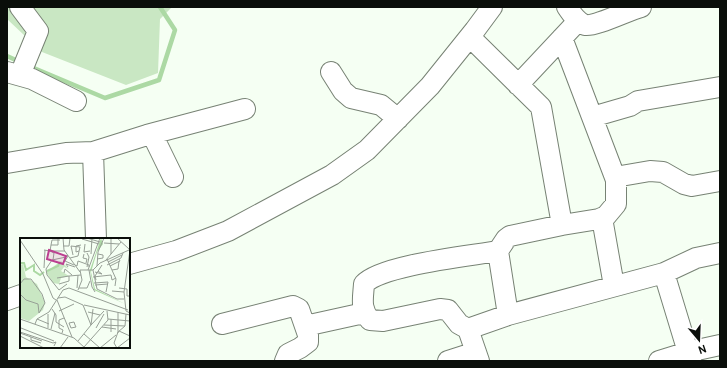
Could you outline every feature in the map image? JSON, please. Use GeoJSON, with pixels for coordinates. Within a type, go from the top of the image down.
{"type":"FeatureCollection","features":[{"type":"Feature","properties":{"kind":"street"},"geometry":{"type":"LineString","coordinates":[[20,7],[38,31],[13,74],[32,79],[76,101]]}},
{"type":"Feature","properties":{"kind":"street"},"geometry":{"type":"LineString","coordinates":[[130,264],[176,251],[228,231],[332,175],[367,150],[430,86],[470,37],[492,7]]}},
{"type":"Feature","properties":{"kind":"street"},"geometry":{"type":"LineString","coordinates":[[518,84],[562,38],[573,14],[585,25],[596,24],[642,7]]}},
{"type":"Feature","properties":{"kind":"street"},"geometry":{"type":"LineString","coordinates":[[470,37],[541,107],[562,225]]}},
{"type":"Feature","properties":{"kind":"street"},"geometry":{"type":"LineString","coordinates":[[508,314],[498,251],[506,239],[510,236],[602,218],[606,216],[616,204],[615,177],[562,38]]}},
{"type":"Feature","properties":{"kind":"street"},"geometry":{"type":"LineString","coordinates":[[331,72],[343,91],[351,98],[381,105],[398,118]]}},
{"type":"Feature","properties":{"kind":"street"},"geometry":{"type":"LineString","coordinates":[[592,117],[630,106],[638,101],[720,87]]}},
{"type":"Feature","properties":{"kind":"street"},"geometry":{"type":"LineString","coordinates":[[7,163],[66,153],[93,152],[152,134],[245,109]]}},
{"type":"Feature","properties":{"kind":"street"},"geometry":{"type":"LineString","coordinates":[[152,134],[173,177]]}},
{"type":"Feature","properties":{"kind":"street"},"geometry":{"type":"LineString","coordinates":[[93,152],[96,238]]}},
{"type":"Feature","properties":{"kind":"street"},"geometry":{"type":"LineString","coordinates":[[615,177],[650,171],[662,172],[684,184],[692,186],[720,181]]}},
{"type":"Feature","properties":{"kind":"street"},"geometry":{"type":"LineString","coordinates":[[602,218],[614,286]]}},
{"type":"Feature","properties":{"kind":"street"},"geometry":{"type":"LineString","coordinates":[[448,361],[477,357],[468,330],[459,324],[448,310],[440,310],[383,321],[370,320],[364,313],[362,306],[364,284],[375,275],[426,262],[498,251]]}},
{"type":"Feature","properties":{"kind":"street"},"geometry":{"type":"LineString","coordinates":[[468,330],[508,314],[664,273],[696,258],[720,253]]}},
{"type":"Feature","properties":{"kind":"street"},"geometry":{"type":"LineString","coordinates":[[664,273],[689,356]]}},
{"type":"Feature","properties":{"kind":"street"},"geometry":{"type":"LineString","coordinates":[[7,300],[20,295]]}},
{"type":"Feature","properties":{"kind":"street"},"geometry":{"type":"LineString","coordinates":[[222,324],[293,306],[299,310],[308,335],[308,342],[288,354],[285,361]]}},
{"type":"Feature","properties":{"kind":"street"},"geometry":{"type":"LineString","coordinates":[[305,326],[364,313]]}},
{"type":"Feature","properties":{"kind":"street"},"geometry":{"type":"LineString","coordinates":[[659,361],[689,356],[720,345]]}},
{"type":"Feature","properties":{"kind":"green space"},"geometry":{"type":"Polygon","coordinates":[[[7,7],[172,7],[160,19],[158,73],[126,85],[42,52],[7,19],[7,7]]]}},
{"type":"Feature","properties":{"kind":"waterway"},"geometry":{"type":"LineString","coordinates":[[29,66],[105,98],[159,80],[175,30],[160,7]]}},
{"type":"Feature","properties":{"kind":"waterway"},"geometry":{"type":"LineString","coordinates":[[7,56],[20,62]]}}]}
